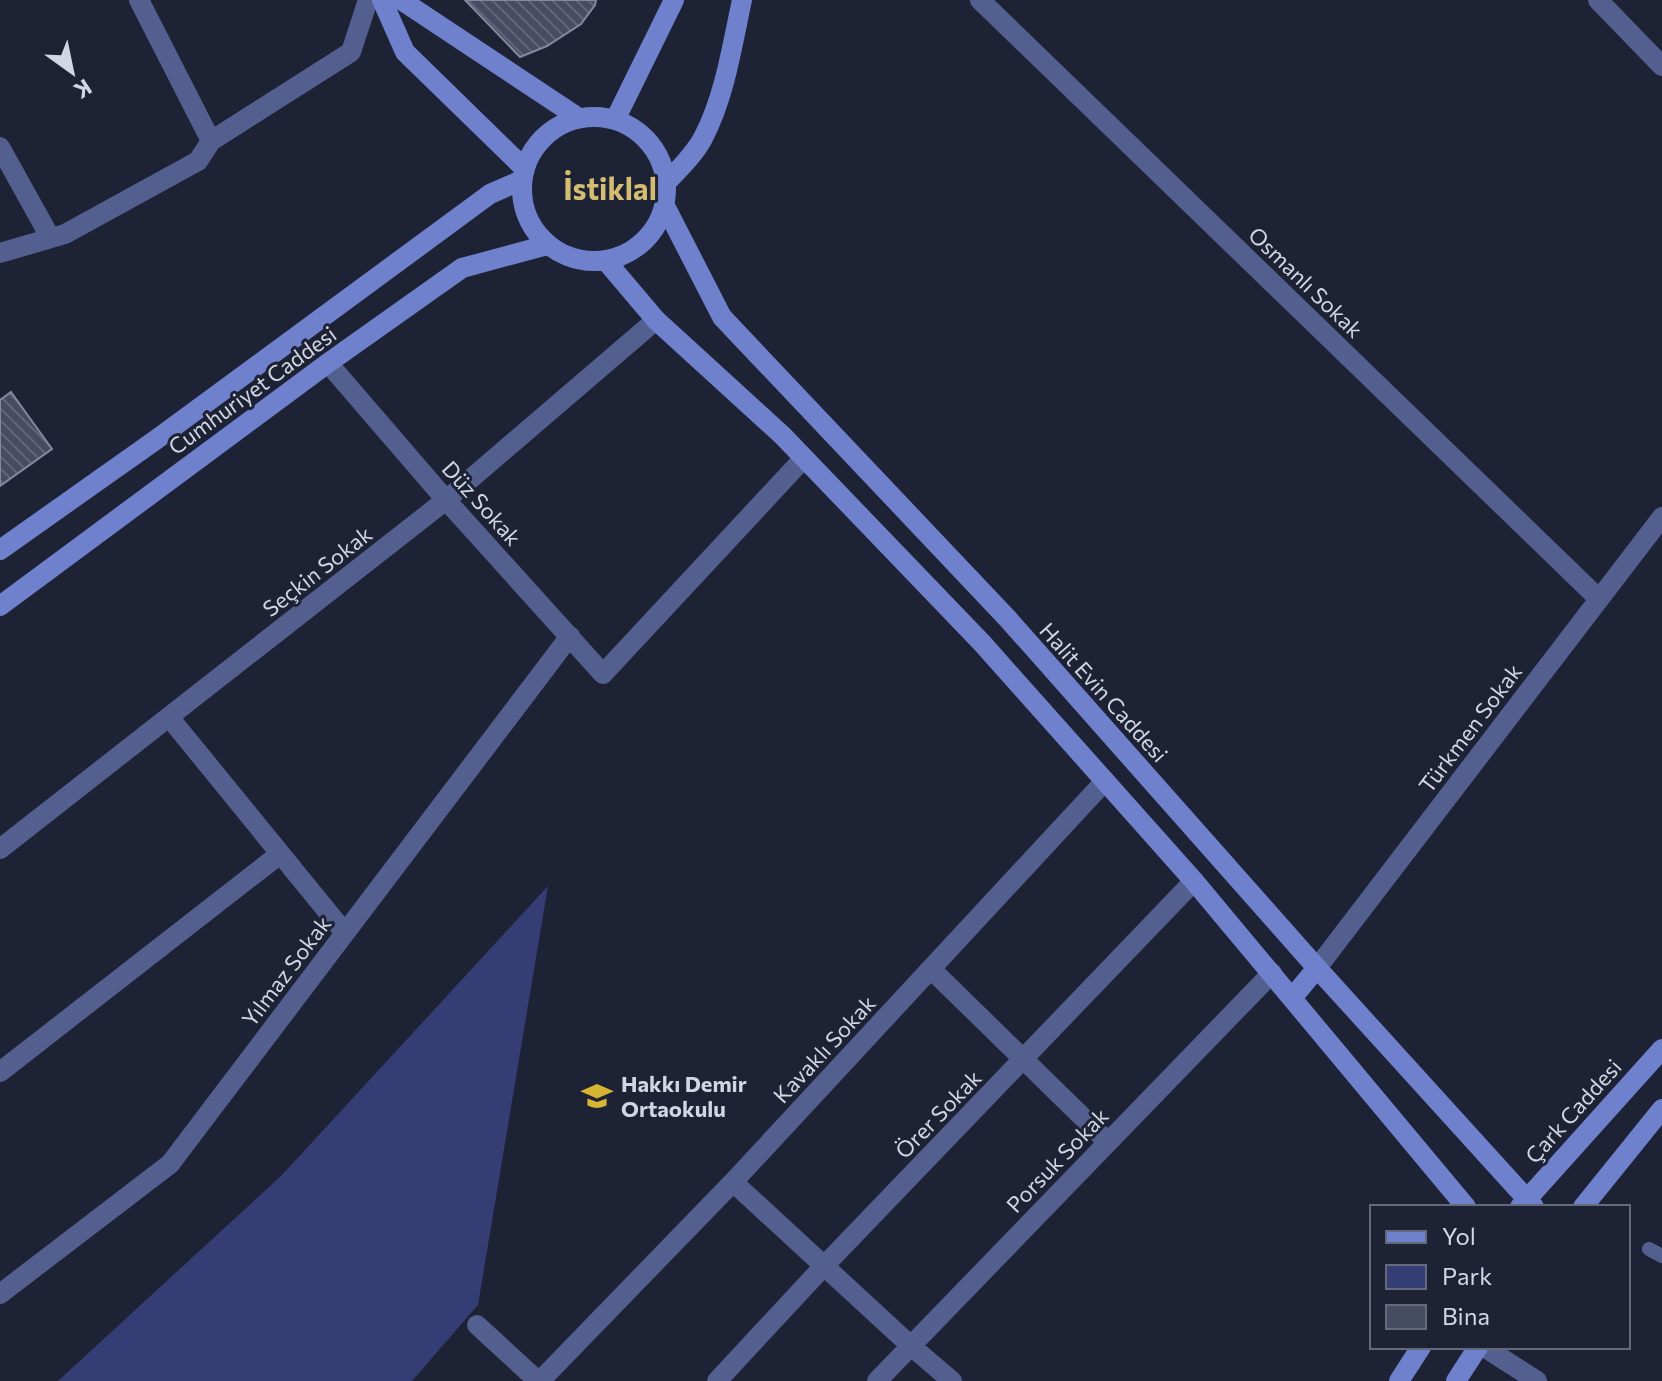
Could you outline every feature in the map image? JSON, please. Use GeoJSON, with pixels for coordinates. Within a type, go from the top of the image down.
{"type":"FeatureCollection","features":[{"type":"Feature","properties":{"kind":"main road"},"geometry":{"type":"LineString","coordinates":[[382,0],[405,52],[524,174]]}},
{"type":"Feature","properties":{"kind":"main road"},"geometry":{"type":"LineString","coordinates":[[401,0],[579,118]]}},
{"type":"Feature","properties":{"kind":"main road"},"geometry":{"type":"LineString","coordinates":[[615,120],[674,0]]}},
{"type":"Feature","properties":{"kind":"main road"},"geometry":{"type":"LineString","coordinates":[[667,182],[687,162],[717,106],[742,0]]}},
{"type":"Feature","properties":{"kind":"main road"},"geometry":{"type":"LineString","coordinates":[[579,118],[615,120],[634,129],[650,143],[662,161],[667,182],[660,222],[650,236],[638,248],[606,261],[575,259],[547,245],[527,216],[523,198],[524,174],[533,151],[561,125],[579,118]]}},
{"type":"Feature","properties":{"kind":"main road","name":"Cumhuriyet Caddesi"},"geometry":{"type":"LineString","coordinates":[[0,550],[157,439],[490,194],[524,174]]}},
{"type":"Feature","properties":{"kind":"main road","name":"Halit Evin Caddesi"},"geometry":{"type":"LineString","coordinates":[[665,206],[722,317],[1008,619],[1527,1204]]}},
{"type":"Feature","properties":{"kind":"main road","name":"Cumhuriyet Caddesi"},"geometry":{"type":"LineString","coordinates":[[0,606],[328,363],[462,268],[547,245]]}},
{"type":"Feature","properties":{"kind":"main road"},"geometry":{"type":"LineString","coordinates":[[606,261],[656,320],[783,436],[982,643],[1194,881],[1464,1205]]}},
{"type":"Feature","properties":{"kind":"main road"},"geometry":{"type":"LineString","coordinates":[[1292,998],[1317,968]]}},
{"type":"Feature","properties":{"kind":"main road","name":"Çark Caddesi"},"geometry":{"type":"LineString","coordinates":[[1527,1204],[1662,1049]]}},
{"type":"Feature","properties":{"kind":"main road"},"geometry":{"type":"LineString","coordinates":[[1585,1205],[1662,1109]]}},
{"type":"Feature","properties":{"kind":"main road"},"geometry":{"type":"LineString","coordinates":[[1399,1381],[1420,1349]]}},
{"type":"Feature","properties":{"kind":"main road"},"geometry":{"type":"LineString","coordinates":[[1456,1381],[1480,1349]]}},
{"type":"Feature","properties":{"kind":"street"},"geometry":{"type":"LineString","coordinates":[[139,0],[211,141]]}},
{"type":"Feature","properties":{"kind":"street"},"geometry":{"type":"LineString","coordinates":[[0,253],[65,234],[198,161],[211,141],[351,52],[368,0]]}},
{"type":"Feature","properties":{"kind":"street","name":"Osmanlı Sokak"},"geometry":{"type":"LineString","coordinates":[[980,0],[1599,599]]}},
{"type":"Feature","properties":{"kind":"street"},"geometry":{"type":"LineString","coordinates":[[1598,0],[1662,66]]}},
{"type":"Feature","properties":{"kind":"street"},"geometry":{"type":"LineString","coordinates":[[0,147],[50,237]]}},
{"type":"Feature","properties":{"kind":"street","name":"Seçkin Sokak"},"geometry":{"type":"LineString","coordinates":[[0,849],[446,500],[656,320]]}},
{"type":"Feature","properties":{"kind":"street","name":"Düz Sokak"},"geometry":{"type":"LineString","coordinates":[[328,363],[603,674],[804,458]]}},
{"type":"Feature","properties":{"kind":"street","name":"Türkmen Sokak"},"geometry":{"type":"LineString","coordinates":[[1317,968],[1662,517]]}},
{"type":"Feature","properties":{"kind":"street","name":"Yılmaz Sokak"},"geometry":{"type":"LineString","coordinates":[[0,1294],[170,1164],[570,636]]}},
{"type":"Feature","properties":{"kind":"street"},"geometry":{"type":"LineString","coordinates":[[169,717],[345,933]]}},
{"type":"Feature","properties":{"kind":"street","name":"Kavaklı Sokak"},"geometry":{"type":"LineString","coordinates":[[539,1381],[733,1182],[1105,781]]}},
{"type":"Feature","properties":{"kind":"street"},"geometry":{"type":"LineString","coordinates":[[0,1072],[280,854]]}},
{"type":"Feature","properties":{"kind":"street","name":"Örer Sokak"},"geometry":{"type":"LineString","coordinates":[[717,1381],[1194,881]]}},
{"type":"Feature","properties":{"kind":"street"},"geometry":{"type":"LineString","coordinates":[[931,969],[1108,1142]]}},
{"type":"Feature","properties":{"kind":"street","name":"Porsuk Sokak"},"geometry":{"type":"LineString","coordinates":[[877,1381],[1272,973]]}},
{"type":"Feature","properties":{"kind":"street"},"geometry":{"type":"LineString","coordinates":[[733,1182],[952,1381]]}},
{"type":"Feature","properties":{"kind":"street"},"geometry":{"type":"LineString","coordinates":[[477,1325],[539,1381]]}},
{"type":"Feature","properties":{"kind":"street"},"geometry":{"type":"LineString","coordinates":[[1484,1349],[1537,1381]]}},
{"type":"Feature","properties":{"kind":"green space"},"geometry":{"type":"Polygon","coordinates":[[[548,886],[478,1305],[412,1381],[58,1381],[282,1175],[548,886]]]}},
{"type":"Feature","properties":{"kind":"building"},"geometry":{"type":"Polygon","coordinates":[[[465,0],[596,0],[581,24],[547,46],[520,57],[465,0]]]}},
{"type":"Feature","properties":{"kind":"building"},"geometry":{"type":"Polygon","coordinates":[[[11,392],[52,449],[0,486],[0,400],[11,392]]]}},
{"type":"Feature","properties":{"kind":"place","name":"Hakkı Demir Ortaokulu"},"geometry":{"type":"Point","coordinates":[597,1096]}},
{"type":"Feature","properties":{"kind":"district","name":"İstiklal"},"geometry":{"type":"Point","coordinates":[610,187]}}]}
